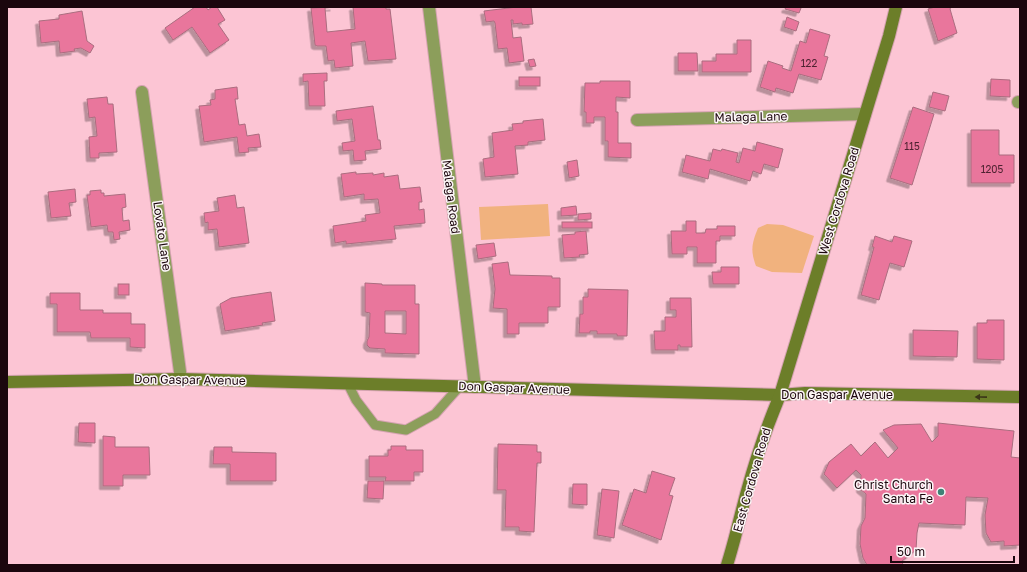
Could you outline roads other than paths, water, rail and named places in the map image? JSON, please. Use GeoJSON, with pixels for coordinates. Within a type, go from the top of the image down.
{"type":"FeatureCollection","features":[{"type":"Feature","properties":{"kind":"street","name":"Malaga Road"},"geometry":{"type":"LineString","coordinates":[[429,7],[475,387]]}},
{"type":"Feature","properties":{"kind":"street","name":"West Cordova Road"},"geometry":{"type":"LineString","coordinates":[[780,395],[889,36],[896,7]]}},
{"type":"Feature","properties":{"kind":"street","name":"Lovato Lane"},"geometry":{"type":"LineString","coordinates":[[142,92],[181,380]]}},
{"type":"Feature","properties":{"kind":"street","name":"Malaga Lane"},"geometry":{"type":"LineString","coordinates":[[637,120],[865,114]]}},
{"type":"Feature","properties":{"kind":"street","name":"Don Gaspar Avenue"},"geometry":{"type":"LineString","coordinates":[[7,382],[181,380],[780,395],[805,393],[1020,397]]}},
{"type":"Feature","properties":{"kind":"street","name":"East Cordova Road"},"geometry":{"type":"LineString","coordinates":[[727,565],[747,490],[768,425],[780,395]]}},
{"type":"Feature","properties":{"kind":"lane"},"geometry":{"type":"LineString","coordinates":[[348,384],[356,400],[375,425],[406,430],[435,414],[460,386]]}},
{"type":"Feature","properties":{"kind":"place","name":"Christ Church Santa Fe"},"geometry":{"type":"Point","coordinates":[941,492]}}]}
